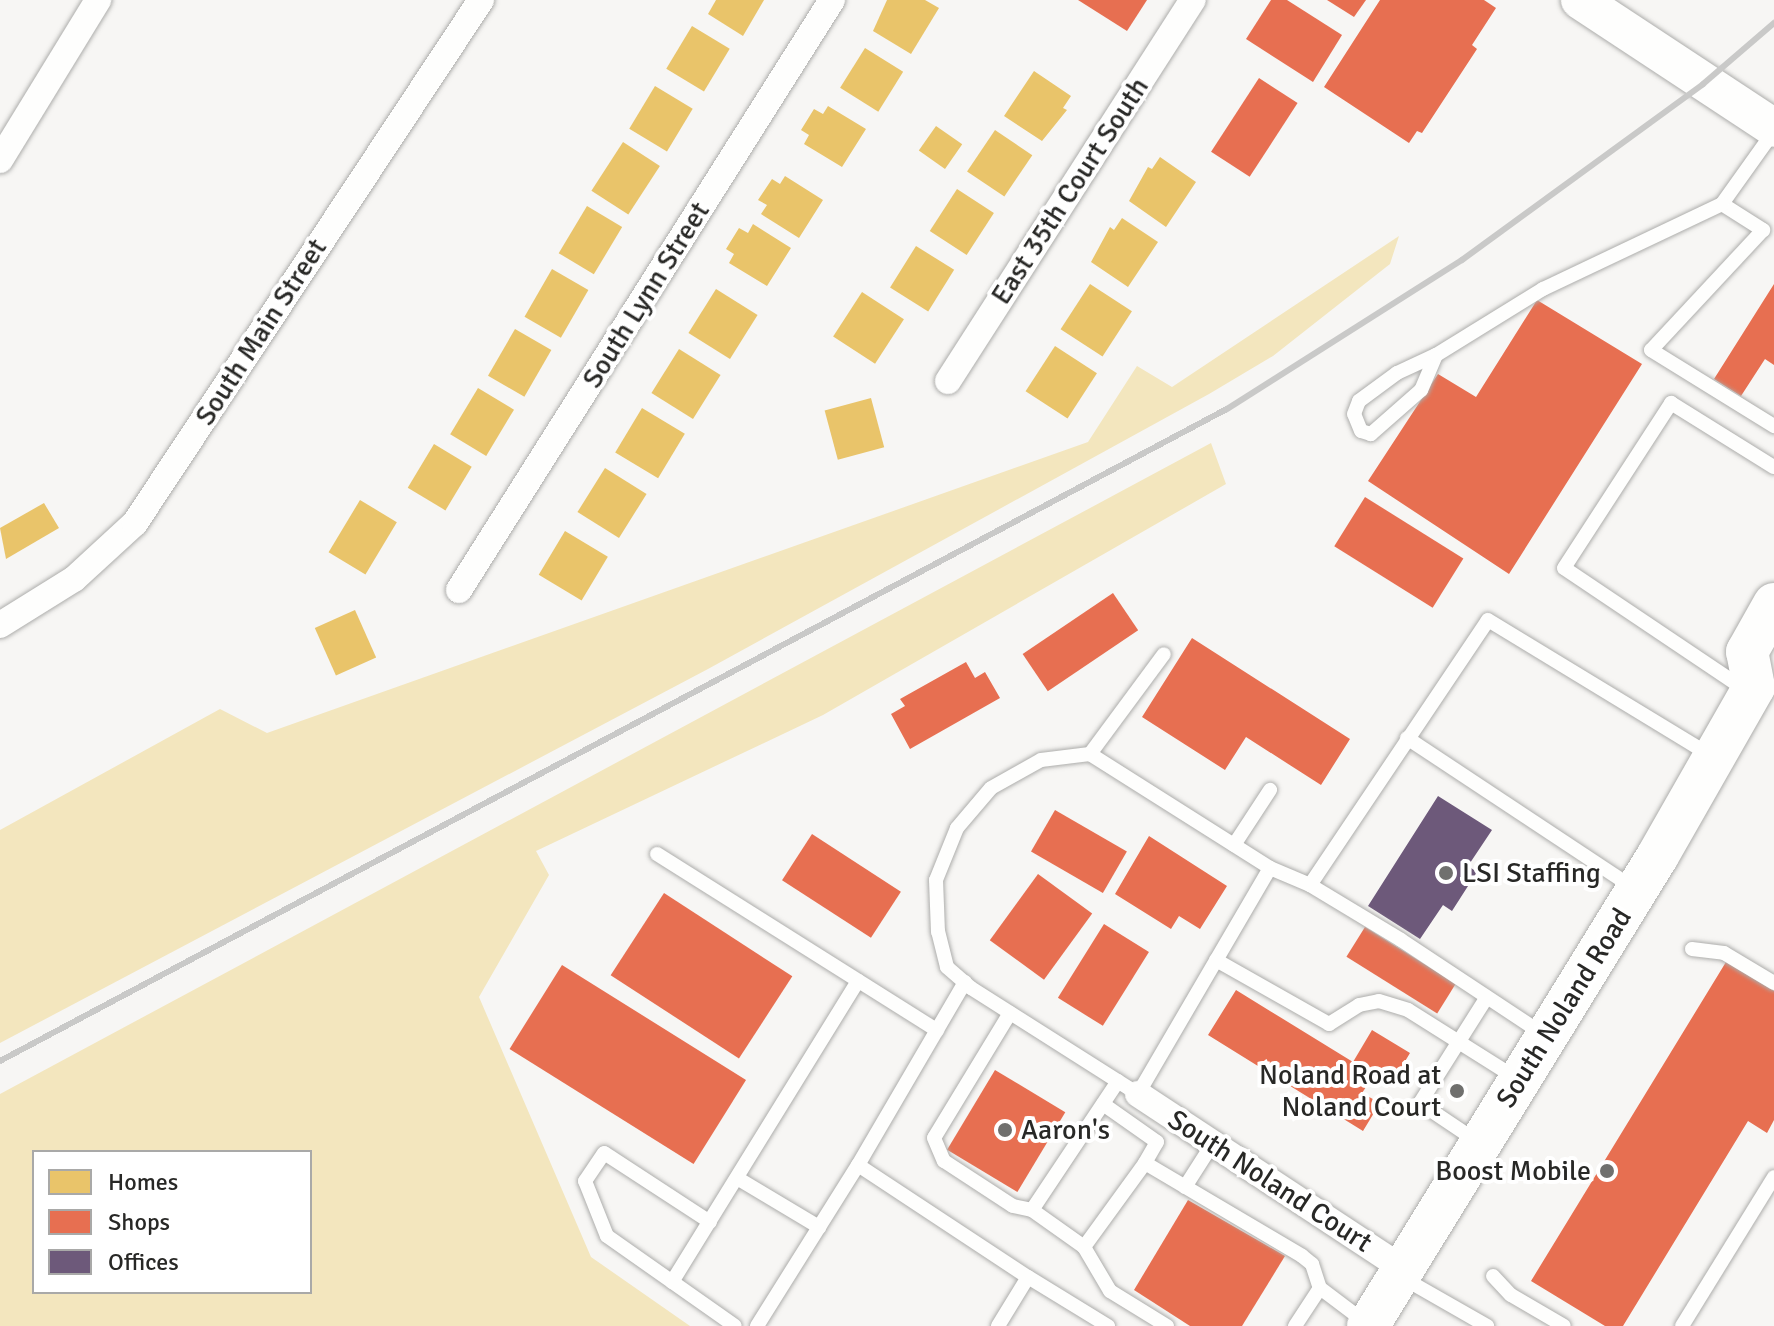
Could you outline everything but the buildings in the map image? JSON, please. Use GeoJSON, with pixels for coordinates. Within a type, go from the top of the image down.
{"type":"FeatureCollection","features":[{"type":"Feature","properties":{"kind":"main road"},"geometry":{"type":"LineString","coordinates":[[1580,0],[1774,130]]}},
{"type":"Feature","properties":{"kind":"main road"},"geometry":{"type":"LineString","coordinates":[[1760,687],[1747,652],[1774,604]]}},
{"type":"Feature","properties":{"kind":"main road","name":"South Noland Road"},"geometry":{"type":"LineString","coordinates":[[1368,1325],[1760,687]]}},
{"type":"Feature","properties":{"kind":"street"},"geometry":{"type":"LineString","coordinates":[[0,160],[98,0]]}},
{"type":"Feature","properties":{"kind":"street","name":"South Main Street"},"geometry":{"type":"LineString","coordinates":[[0,625],[74,579],[135,523],[481,0]]}},
{"type":"Feature","properties":{"kind":"street","name":"South Lynn Street"},"geometry":{"type":"LineString","coordinates":[[459,590],[832,0]]}},
{"type":"Feature","properties":{"kind":"street","name":"East 35th Court South"},"geometry":{"type":"LineString","coordinates":[[948,381],[1193,0]]}},
{"type":"Feature","properties":{"kind":"street","name":"South Noland Court"},"geometry":{"type":"LineString","coordinates":[[1128,1088],[1401,1272]]}},
{"type":"Feature","properties":{"kind":"lane"},"geometry":{"type":"LineString","coordinates":[[1436,355],[1421,390],[1371,434],[1361,431],[1354,414],[1359,401],[1397,373],[1436,355],[1543,289],[1722,204],[1774,130]]}},
{"type":"Feature","properties":{"kind":"lane"},"geometry":{"type":"LineString","coordinates":[[1722,204],[1769,231],[1651,350],[1774,426]]}},
{"type":"Feature","properties":{"kind":"lane"},"geometry":{"type":"LineString","coordinates":[[1760,687],[1564,568],[1671,403],[1774,467]]}},
{"type":"Feature","properties":{"kind":"lane"},"geometry":{"type":"LineString","coordinates":[[1310,885],[1488,620],[1714,758]]}},
{"type":"Feature","properties":{"kind":"lane"},"geometry":{"type":"LineString","coordinates":[[1164,654],[1090,754],[1270,868],[1310,885],[1546,1036]]}},
{"type":"Feature","properties":{"kind":"lane"},"geometry":{"type":"LineString","coordinates":[[1407,738],[1636,890]]}},
{"type":"Feature","properties":{"kind":"lane","name":"South Noland Court"},"geometry":{"type":"LineString","coordinates":[[1090,754],[1041,760],[991,788],[957,828],[936,880],[938,932],[947,967],[965,982],[1128,1088],[1216,960],[1270,868]]}},
{"type":"Feature","properties":{"kind":"lane"},"geometry":{"type":"LineString","coordinates":[[1234,845],[1270,790]]}},
{"type":"Feature","properties":{"kind":"lane"},"geometry":{"type":"LineString","coordinates":[[657,854],[937,1030]]}},
{"type":"Feature","properties":{"kind":"lane"},"geometry":{"type":"LineString","coordinates":[[1692,949],[1724,953],[1774,983]]}},
{"type":"Feature","properties":{"kind":"lane"},"geometry":{"type":"LineString","coordinates":[[1216,960],[1329,1024],[1359,1005],[1379,1001],[1408,1010],[1519,1080]]}},
{"type":"Feature","properties":{"kind":"lane"},"geometry":{"type":"LineString","coordinates":[[672,1282],[858,981]]}},
{"type":"Feature","properties":{"kind":"lane"},"geometry":{"type":"LineString","coordinates":[[757,1326],[858,1165],[965,982]]}},
{"type":"Feature","properties":{"kind":"lane"},"geometry":{"type":"LineString","coordinates":[[1480,1144],[1420,1103],[1487,997]]}},
{"type":"Feature","properties":{"kind":"lane"},"geometry":{"type":"LineString","coordinates":[[1010,1013],[934,1138],[944,1161],[1013,1206],[1032,1210],[1084,1247],[1110,1291],[1167,1326]]}},
{"type":"Feature","properties":{"kind":"lane"},"geometry":{"type":"LineString","coordinates":[[1032,1210],[1103,1104],[1128,1088]]}},
{"type":"Feature","properties":{"kind":"lane"},"geometry":{"type":"LineString","coordinates":[[1103,1104],[1157,1142]]}},
{"type":"Feature","properties":{"kind":"lane"},"geometry":{"type":"LineString","coordinates":[[1084,1247],[1145,1163],[1172,1116]]}},
{"type":"Feature","properties":{"kind":"lane"},"geometry":{"type":"LineString","coordinates":[[1185,1187],[1213,1143]]}},
{"type":"Feature","properties":{"kind":"lane"},"geometry":{"type":"LineString","coordinates":[[710,1222],[604,1153],[585,1181],[607,1236],[735,1326]]}},
{"type":"Feature","properties":{"kind":"lane"},"geometry":{"type":"LineString","coordinates":[[1145,1163],[1302,1256],[1312,1264],[1320,1288],[1368,1325]]}},
{"type":"Feature","properties":{"kind":"lane"},"geometry":{"type":"LineString","coordinates":[[858,1165],[1108,1326]]}},
{"type":"Feature","properties":{"kind":"lane"},"geometry":{"type":"LineString","coordinates":[[1682,1326],[1774,1177]]}},
{"type":"Feature","properties":{"kind":"lane"},"geometry":{"type":"LineString","coordinates":[[737,1178],[819,1227]]}},
{"type":"Feature","properties":{"kind":"lane"},"geometry":{"type":"LineString","coordinates":[[1401,1272],[1487,1326]]}},
{"type":"Feature","properties":{"kind":"lane"},"geometry":{"type":"LineString","coordinates":[[1493,1276],[1511,1295],[1564,1326]]}},
{"type":"Feature","properties":{"kind":"lane"},"geometry":{"type":"LineString","coordinates":[[998,1326],[1028,1277]]}},
{"type":"Feature","properties":{"kind":"lane"},"geometry":{"type":"LineString","coordinates":[[1295,1326],[1320,1288]]}},
{"type":"Feature","properties":{"kind":"shaded area"},"geometry":{"type":"Polygon","coordinates":[[[1399,236],[1390,264],[1273,356],[1209,394],[708,669],[0,1043],[0,830],[220,709],[267,733],[1088,442],[1137,366],[1172,387],[1399,236]]]}},
{"type":"Feature","properties":{"kind":"shaded area"},"geometry":{"type":"Polygon","coordinates":[[[1211,443],[1226,484],[823,715],[536,851],[549,875],[479,997],[591,1257],[690,1326],[0,1326],[0,1094],[1211,443]]]}},
{"type":"Feature","properties":{"kind":"railway"},"geometry":{"type":"LineString","coordinates":[[0,1061],[1227,409],[1462,260],[1703,84],[1774,23]]}},
{"type":"Feature","properties":{"kind":"place","name":"LSI Staffing"},"geometry":{"type":"Point","coordinates":[1446,873]}},
{"type":"Feature","properties":{"kind":"place","name":"Noland Road at Noland Court"},"geometry":{"type":"Point","coordinates":[1457,1091]}},
{"type":"Feature","properties":{"kind":"place","name":"Aaron's"},"geometry":{"type":"Point","coordinates":[1005,1130]}},
{"type":"Feature","properties":{"kind":"place","name":"Boost Mobile"},"geometry":{"type":"Point","coordinates":[1607,1171]}}]}
